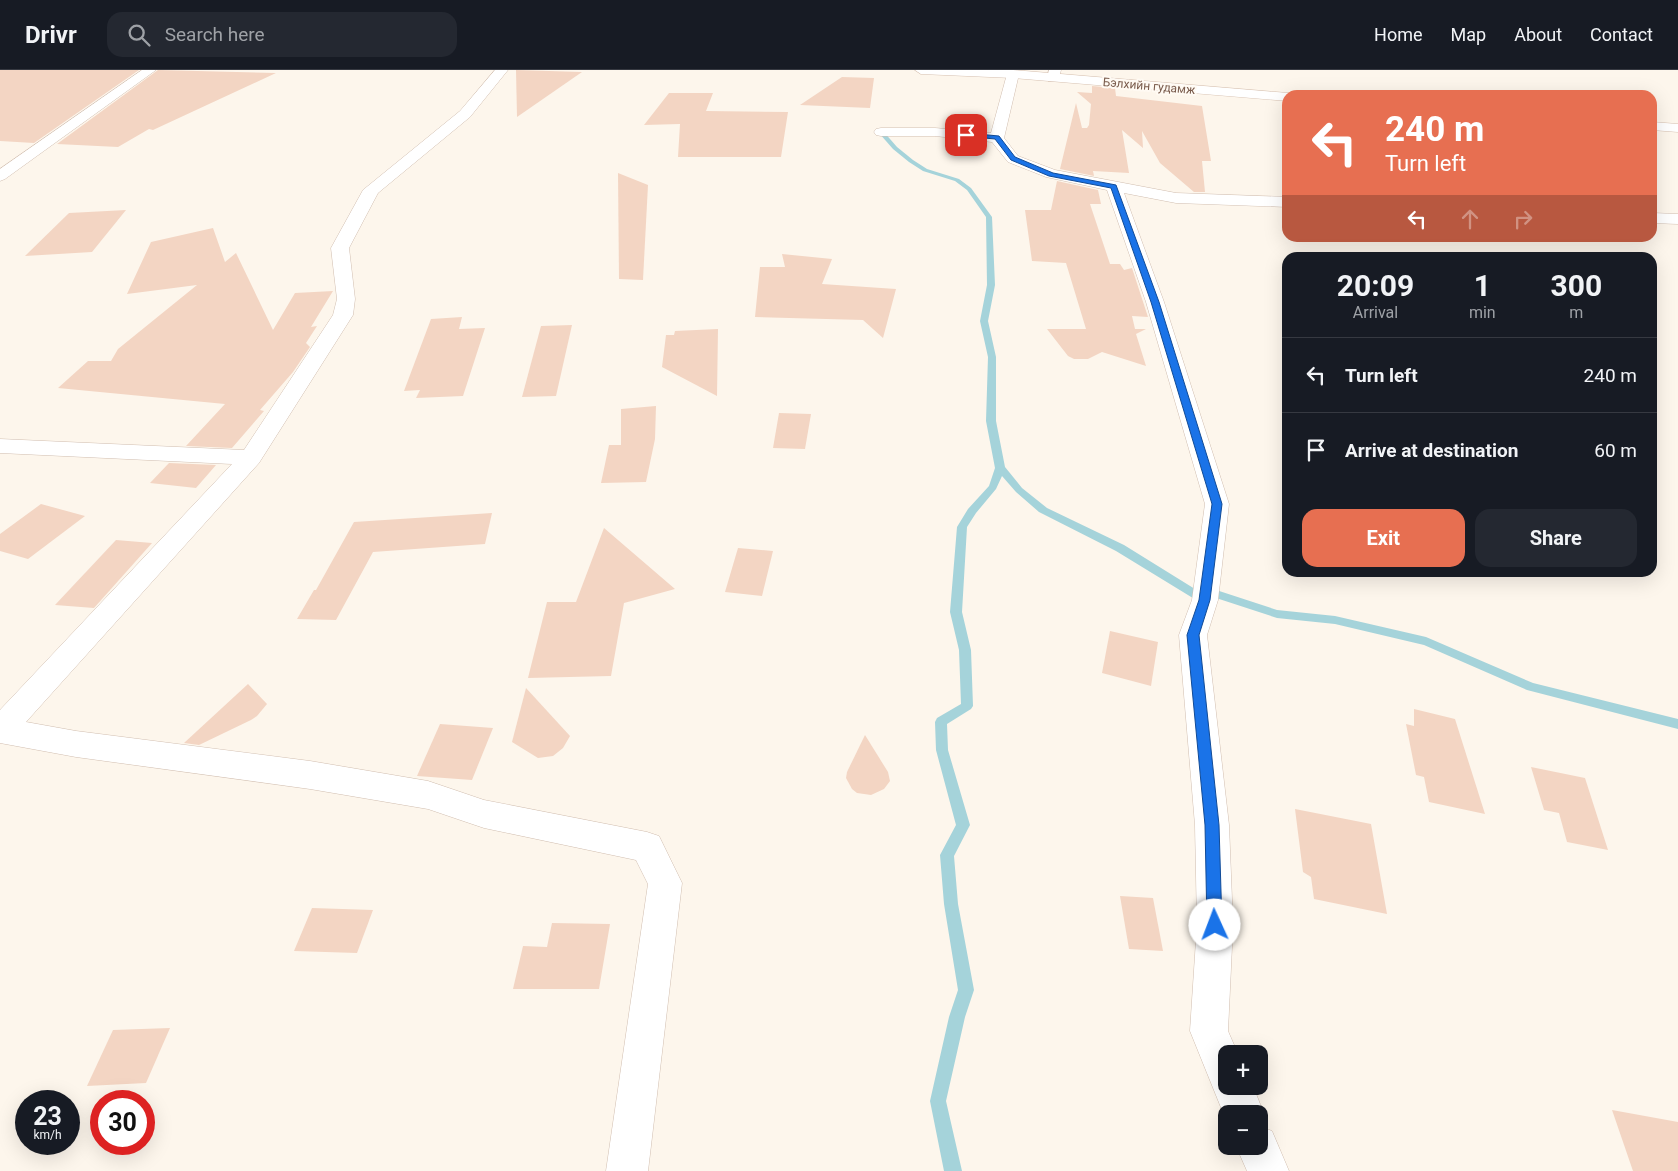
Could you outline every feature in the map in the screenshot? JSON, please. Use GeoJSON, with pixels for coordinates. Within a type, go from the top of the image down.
{"type":"FeatureCollection","features":[{"type":"Feature","properties":{"kind":"street"},"geometry":{"type":"LineString","coordinates":[[0,176],[150,70]]}},
{"type":"Feature","properties":{"kind":"street"},"geometry":{"type":"LineString","coordinates":[[0,730],[251,458],[343,315],[346,299],[340,248],[371,190],[465,114],[502,70]]}},
{"type":"Feature","properties":{"kind":"street","name":"Бэлхийн гудамж"},"geometry":{"type":"LineString","coordinates":[[921,70],[1054,74],[1282,96]]}},
{"type":"Feature","properties":{"kind":"street"},"geometry":{"type":"LineString","coordinates":[[997,138],[1004,119],[1013,74]]}},
{"type":"Feature","properties":{"kind":"street"},"geometry":{"type":"LineString","coordinates":[[1657,126],[1678,128]]}},
{"type":"Feature","properties":{"kind":"street"},"geometry":{"type":"LineString","coordinates":[[881,132],[935,132],[997,138],[1013,159],[1051,174],[1176,198],[1282,202]]}},
{"type":"Feature","properties":{"kind":"street"},"geometry":{"type":"LineString","coordinates":[[1114,186],[1155,302],[1217,504],[1205,600],[1193,635],[1212,825],[1215,925],[1209,1031],[1218,1053]]}},
{"type":"Feature","properties":{"kind":"street"},"geometry":{"type":"LineString","coordinates":[[1657,218],[1678,219]]}},
{"type":"Feature","properties":{"kind":"street"},"geometry":{"type":"LineString","coordinates":[[0,446],[251,458]]}},
{"type":"Feature","properties":{"kind":"street"},"geometry":{"type":"LineString","coordinates":[[0,730],[76,744],[310,775],[428,794],[484,814],[647,847],[665,883],[627,1171]]}},
{"type":"Feature","properties":{"kind":"street"},"geometry":{"type":"LineString","coordinates":[[1261,1155],[1268,1171]]}},
{"type":"Feature","properties":{"kind":"building"},"geometry":{"type":"Polygon","coordinates":[[[0,70],[139,70],[34,143],[0,141],[0,70]]]}},
{"type":"Feature","properties":{"kind":"building"},"geometry":{"type":"Polygon","coordinates":[[[158,70],[276,73],[153,130],[149,129],[118,147],[57,144],[158,70]]]}},
{"type":"Feature","properties":{"kind":"building"},"geometry":{"type":"Polygon","coordinates":[[[516,70],[582,72],[517,117],[516,70]]]}},
{"type":"Feature","properties":{"kind":"building"},"geometry":{"type":"Polygon","coordinates":[[[842,77],[874,78],[870,108],[800,105],[842,77]]]}},
{"type":"Feature","properties":{"kind":"building"},"geometry":{"type":"Polygon","coordinates":[[[1092,86],[1115,88],[1116,96],[1202,106],[1211,161],[1202,161],[1205,192],[1194,192],[1160,163],[1142,131],[1143,148],[1122,130],[1129,173],[1093,171],[1094,176],[1060,169],[1076,103],[1082,128],[1087,128],[1089,125],[1091,104],[1077,92],[1092,93],[1092,86]]]}},
{"type":"Feature","properties":{"kind":"building"},"geometry":{"type":"Polygon","coordinates":[[[669,93],[713,93],[706,111],[788,112],[781,157],[678,157],[680,124],[644,125],[669,93]]]}},
{"type":"Feature","properties":{"kind":"building"},"geometry":{"type":"Polygon","coordinates":[[[618,173],[648,185],[643,280],[619,279],[618,173]]]}},
{"type":"Feature","properties":{"kind":"building"},"geometry":{"type":"Polygon","coordinates":[[[1057,181],[1098,190],[1101,204],[1090,204],[1110,264],[1120,264],[1124,270],[1132,268],[1148,317],[1132,316],[1135,329],[1146,329],[1136,334],[1146,366],[1102,352],[1088,359],[1074,359],[1068,356],[1047,329],[1086,329],[1066,263],[1032,261],[1025,210],[1051,210],[1057,181]]]}},
{"type":"Feature","properties":{"kind":"building"},"geometry":{"type":"Polygon","coordinates":[[[126,210],[92,252],[25,256],[69,213],[126,210]]]}},
{"type":"Feature","properties":{"kind":"building"},"geometry":{"type":"Polygon","coordinates":[[[213,228],[225,262],[236,253],[273,330],[295,293],[333,291],[311,327],[317,326],[306,343],[310,347],[293,372],[260,410],[264,411],[232,448],[186,446],[225,404],[58,388],[88,361],[111,361],[118,349],[197,285],[127,294],[151,242],[213,228]]]}},
{"type":"Feature","properties":{"kind":"building"},"geometry":{"type":"Polygon","coordinates":[[[782,254],[832,259],[822,284],[896,289],[883,338],[863,320],[755,317],[760,267],[785,267],[782,254]]]}},
{"type":"Feature","properties":{"kind":"building"},"geometry":{"type":"Polygon","coordinates":[[[462,317],[459,329],[485,328],[463,396],[416,398],[420,390],[404,391],[431,319],[462,317]]]}},
{"type":"Feature","properties":{"kind":"building"},"geometry":{"type":"Polygon","coordinates":[[[572,325],[556,396],[522,397],[541,326],[572,325]]]}},
{"type":"Feature","properties":{"kind":"building"},"geometry":{"type":"Polygon","coordinates":[[[718,329],[717,396],[662,367],[666,335],[674,335],[675,331],[718,329]]]}},
{"type":"Feature","properties":{"kind":"building"},"geometry":{"type":"Polygon","coordinates":[[[656,406],[655,439],[646,482],[601,483],[609,445],[621,445],[621,409],[656,406]]]}},
{"type":"Feature","properties":{"kind":"building"},"geometry":{"type":"Polygon","coordinates":[[[779,413],[811,414],[805,449],[773,448],[779,413]]]}},
{"type":"Feature","properties":{"kind":"building"},"geometry":{"type":"Polygon","coordinates":[[[169,463],[216,465],[196,488],[150,483],[169,463]]]}},
{"type":"Feature","properties":{"kind":"building"},"geometry":{"type":"Polygon","coordinates":[[[41,504],[85,516],[28,559],[0,551],[0,534],[41,504]]]}},
{"type":"Feature","properties":{"kind":"building"},"geometry":{"type":"Polygon","coordinates":[[[492,513],[485,544],[373,552],[336,620],[297,619],[314,590],[316,590],[354,522],[492,513]]]}},
{"type":"Feature","properties":{"kind":"building"},"geometry":{"type":"Polygon","coordinates":[[[604,528],[675,589],[624,603],[611,676],[528,678],[547,602],[576,602],[604,528]]]}},
{"type":"Feature","properties":{"kind":"building"},"geometry":{"type":"Polygon","coordinates":[[[116,540],[152,543],[94,608],[55,605],[116,540]]]}},
{"type":"Feature","properties":{"kind":"building"},"geometry":{"type":"Polygon","coordinates":[[[738,548],[773,551],[762,596],[725,592],[738,548]]]}},
{"type":"Feature","properties":{"kind":"building"},"geometry":{"type":"Polygon","coordinates":[[[1110,631],[1158,642],[1151,686],[1102,673],[1110,631]]]}},
{"type":"Feature","properties":{"kind":"building"},"geometry":{"type":"Polygon","coordinates":[[[248,684],[267,704],[257,716],[199,745],[184,743],[248,684]]]}},
{"type":"Feature","properties":{"kind":"building"},"geometry":{"type":"Polygon","coordinates":[[[526,688],[570,736],[563,748],[553,756],[538,758],[512,742],[526,688]]]}},
{"type":"Feature","properties":{"kind":"building"},"geometry":{"type":"Polygon","coordinates":[[[1414,709],[1455,719],[1485,814],[1429,802],[1424,777],[1416,775],[1406,724],[1414,726],[1414,709]]]}},
{"type":"Feature","properties":{"kind":"building"},"geometry":{"type":"Polygon","coordinates":[[[440,724],[493,728],[472,780],[417,776],[440,724]]]}},
{"type":"Feature","properties":{"kind":"building"},"geometry":{"type":"Polygon","coordinates":[[[865,735],[888,772],[890,781],[884,789],[871,795],[857,793],[852,789],[846,778],[847,772],[865,735]]]}},
{"type":"Feature","properties":{"kind":"building"},"geometry":{"type":"Polygon","coordinates":[[[1531,767],[1585,778],[1608,850],[1567,842],[1559,813],[1544,810],[1531,767]]]}},
{"type":"Feature","properties":{"kind":"building"},"geometry":{"type":"Polygon","coordinates":[[[1295,809],[1371,824],[1387,914],[1314,899],[1311,877],[1303,872],[1295,809]]]}},
{"type":"Feature","properties":{"kind":"building"},"geometry":{"type":"Polygon","coordinates":[[[1120,896],[1153,898],[1163,951],[1129,949],[1120,896]]]}},
{"type":"Feature","properties":{"kind":"building"},"geometry":{"type":"Polygon","coordinates":[[[312,908],[373,910],[357,953],[294,951],[312,908]]]}},
{"type":"Feature","properties":{"kind":"building"},"geometry":{"type":"Polygon","coordinates":[[[552,923],[610,924],[599,989],[513,989],[523,946],[547,947],[552,923]]]}},
{"type":"Feature","properties":{"kind":"building"},"geometry":{"type":"Polygon","coordinates":[[[170,1028],[146,1083],[87,1086],[113,1030],[170,1028]]]}},
{"type":"Feature","properties":{"kind":"building"},"geometry":{"type":"Polygon","coordinates":[[[1612,1110],[1678,1122],[1678,1171],[1633,1171],[1612,1110]]]}},
{"type":"Feature","properties":{"kind":"waterway"},"geometry":{"type":"LineString","coordinates":[[881,132],[895,148],[911,161],[925,170],[957,180],[969,189],[989,217],[991,285],[984,321],[992,357],[991,421],[1000,468]]}},
{"type":"Feature","properties":{"kind":"waterway"},"geometry":{"type":"LineString","coordinates":[[953,1171],[938,1101],[957,1017],[966,990],[951,904],[947,855],[963,825],[942,750],[941,722],[967,706],[965,650],[956,612],[962,527],[972,511],[993,487],[1000,468]]}},
{"type":"Feature","properties":{"kind":"waterway"},"geometry":{"type":"LineString","coordinates":[[1000,468],[1019,490],[1043,510],[1120,548],[1205,600],[1210,592],[1277,614],[1335,620],[1426,641],[1531,687],[1678,724]]}},
{"type":"Feature","properties":{"kind":"route"},"geometry":{"type":"LineString","coordinates":[[966,135],[997,138],[1013,159],[1051,174],[1114,186],[1155,302],[1217,504],[1205,600],[1193,635],[1212,825],[1215,925]]}}]}
